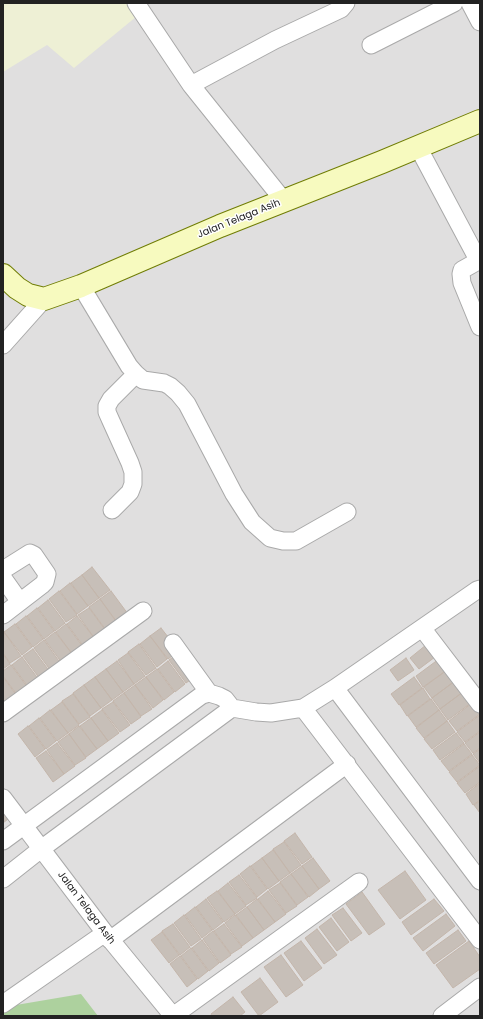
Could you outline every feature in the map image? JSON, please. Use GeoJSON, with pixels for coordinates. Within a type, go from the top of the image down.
{"type":"FeatureCollection","features":[{"type":"Feature","properties":{"kind":"street"},"geometry":{"type":"LineString","coordinates":[[192,85],[275,40],[341,9],[346,3]]}},
{"type":"Feature","properties":{"kind":"street"},"geometry":{"type":"LineString","coordinates":[[371,44],[454,3]]}},
{"type":"Feature","properties":{"kind":"street"},"geometry":{"type":"LineString","coordinates":[[470,3],[480,22]]}},
{"type":"Feature","properties":{"kind":"street"},"geometry":{"type":"LineString","coordinates":[[139,4],[192,85],[284,201]]}},
{"type":"Feature","properties":{"kind":"street","name":"Jalan Telaga Asih"},"geometry":{"type":"LineString","coordinates":[[44,299],[81,286],[220,226],[480,121]]}},
{"type":"Feature","properties":{"kind":"street"},"geometry":{"type":"LineString","coordinates":[[418,147],[479,261],[462,270],[460,274],[462,283],[480,327]]}},
{"type":"Feature","properties":{"kind":"street"},"geometry":{"type":"LineString","coordinates":[[3,275],[17,288],[28,295],[44,299],[3,345]]}},
{"type":"Feature","properties":{"kind":"street"},"geometry":{"type":"LineString","coordinates":[[81,286],[129,366],[136,374],[143,380],[164,383],[178,392],[187,404],[234,494],[252,522],[270,538],[283,541],[296,541],[347,512]]}},
{"type":"Feature","properties":{"kind":"street"},"geometry":{"type":"LineString","coordinates":[[112,510],[130,492],[133,484],[133,472],[111,421],[107,406],[111,399],[136,374]]}},
{"type":"Feature","properties":{"kind":"street"},"geometry":{"type":"LineString","coordinates":[[3,570],[30,553],[34,555],[47,574],[45,582],[3,615]]}},
{"type":"Feature","properties":{"kind":"street"},"geometry":{"type":"LineString","coordinates":[[3,578],[20,602]]}},
{"type":"Feature","properties":{"kind":"street"},"geometry":{"type":"LineString","coordinates":[[173,643],[209,693],[225,699],[232,708],[271,714],[303,708],[335,688],[480,589]]}},
{"type":"Feature","properties":{"kind":"street"},"geometry":{"type":"LineString","coordinates":[[3,713],[143,611]]}},
{"type":"Feature","properties":{"kind":"street"},"geometry":{"type":"LineString","coordinates":[[422,628],[480,704]]}},
{"type":"Feature","properties":{"kind":"street"},"geometry":{"type":"LineString","coordinates":[[335,688],[480,880]]}},
{"type":"Feature","properties":{"kind":"street"},"geometry":{"type":"LineString","coordinates":[[3,841],[202,696],[209,693]]}},
{"type":"Feature","properties":{"kind":"street"},"geometry":{"type":"LineString","coordinates":[[3,879],[41,849],[232,708]]}},
{"type":"Feature","properties":{"kind":"street"},"geometry":{"type":"LineString","coordinates":[[303,708],[480,940]]}},
{"type":"Feature","properties":{"kind":"street"},"geometry":{"type":"LineString","coordinates":[[3,1004],[108,937],[347,764]]}},
{"type":"Feature","properties":{"kind":"street","name":"Jalan Telaga Asih"},"geometry":{"type":"LineString","coordinates":[[3,798],[108,937],[173,1016]]}},
{"type":"Feature","properties":{"kind":"street"},"geometry":{"type":"LineString","coordinates":[[173,1016],[358,882]]}},
{"type":"Feature","properties":{"kind":"street"},"geometry":{"type":"LineString","coordinates":[[442,1016],[480,987]]}},
{"type":"Feature","properties":{"kind":"shaded area"},"geometry":{"type":"Polygon","coordinates":[[[3,3],[480,3],[480,1016],[3,1016],[3,3]]]}},
{"type":"Feature","properties":{"kind":"green space"},"geometry":{"type":"Polygon","coordinates":[[[3,3],[144,3],[148,7],[74,68],[47,45],[3,72],[3,3]]]}},
{"type":"Feature","properties":{"kind":"green space"},"geometry":{"type":"Polygon","coordinates":[[[3,993],[16,1005],[81,994],[98,1016],[3,1016],[3,993]]]}},
{"type":"Feature","properties":{"kind":"building"},"geometry":{"type":"Polygon","coordinates":[[[92,567],[110,590],[99,598],[82,575],[92,567]]]}},
{"type":"Feature","properties":{"kind":"building"},"geometry":{"type":"Polygon","coordinates":[[[82,575],[99,598],[88,606],[71,583],[82,575]]]}},
{"type":"Feature","properties":{"kind":"building"},"geometry":{"type":"Polygon","coordinates":[[[70,583],[88,606],[77,614],[60,591],[70,583]]]}},
{"type":"Feature","properties":{"kind":"building"},"geometry":{"type":"Polygon","coordinates":[[[59,591],[77,615],[66,622],[49,599],[59,591]]]}},
{"type":"Feature","properties":{"kind":"building"},"geometry":{"type":"Polygon","coordinates":[[[111,591],[128,614],[117,622],[100,599],[111,591]]]}},
{"type":"Feature","properties":{"kind":"building"},"geometry":{"type":"Polygon","coordinates":[[[100,599],[117,623],[106,630],[89,607],[100,599]]]}},
{"type":"Feature","properties":{"kind":"building"},"geometry":{"type":"Polygon","coordinates":[[[48,600],[65,623],[55,631],[38,608],[48,600]]]}},
{"type":"Feature","properties":{"kind":"building"},"geometry":{"type":"Polygon","coordinates":[[[37,608],[54,631],[44,639],[27,616],[37,608]]]}},
{"type":"Feature","properties":{"kind":"building"},"geometry":{"type":"Polygon","coordinates":[[[89,608],[106,631],[95,639],[78,615],[89,608]]]}},
{"type":"Feature","properties":{"kind":"building"},"geometry":{"type":"Polygon","coordinates":[[[26,616],[43,639],[33,647],[16,624],[26,616]]]}},
{"type":"Feature","properties":{"kind":"building"},"geometry":{"type":"Polygon","coordinates":[[[77,616],[95,639],[84,647],[67,624],[77,616]]]}},
{"type":"Feature","properties":{"kind":"building"},"geometry":{"type":"Polygon","coordinates":[[[15,624],[32,647],[22,655],[4,632],[15,624]]]}},
{"type":"Feature","properties":{"kind":"building"},"geometry":{"type":"Polygon","coordinates":[[[66,624],[83,647],[73,655],[56,632],[66,624]]]}},
{"type":"Feature","properties":{"kind":"building"},"geometry":{"type":"Polygon","coordinates":[[[161,628],[179,651],[168,659],[150,636],[161,628]]]}},
{"type":"Feature","properties":{"kind":"building"},"geometry":{"type":"Polygon","coordinates":[[[4,632],[21,656],[10,663],[3,653],[4,632]]]}},
{"type":"Feature","properties":{"kind":"building"},"geometry":{"type":"Polygon","coordinates":[[[55,632],[73,655],[62,663],[45,640],[55,632]]]}},
{"type":"Feature","properties":{"kind":"building"},"geometry":{"type":"Polygon","coordinates":[[[150,636],[167,659],[157,667],[140,644],[150,636]]]}},
{"type":"Feature","properties":{"kind":"building"},"geometry":{"type":"Polygon","coordinates":[[[44,640],[61,664],[51,671],[34,648],[44,640]]]}},
{"type":"Feature","properties":{"kind":"building"},"geometry":{"type":"Polygon","coordinates":[[[139,644],[156,668],[146,675],[128,652],[139,644]]]}},
{"type":"Feature","properties":{"kind":"building"},"geometry":{"type":"Polygon","coordinates":[[[426,645],[435,657],[419,669],[410,658],[426,645]]]}},
{"type":"Feature","properties":{"kind":"building"},"geometry":{"type":"Polygon","coordinates":[[[33,649],[50,672],[40,679],[23,656],[33,649]]]}},
{"type":"Feature","properties":{"kind":"building"},"geometry":{"type":"Polygon","coordinates":[[[128,653],[145,676],[134,684],[118,660],[128,653]]]}},
{"type":"Feature","properties":{"kind":"building"},"geometry":{"type":"Polygon","coordinates":[[[179,653],[196,676],[186,683],[169,660],[179,653]]]}},
{"type":"Feature","properties":{"kind":"building"},"geometry":{"type":"Polygon","coordinates":[[[3,654],[10,664],[3,669],[3,654]]]}},
{"type":"Feature","properties":{"kind":"building"},"geometry":{"type":"Polygon","coordinates":[[[22,657],[39,680],[29,688],[12,665],[22,657]]]}},
{"type":"Feature","properties":{"kind":"building"},"geometry":{"type":"Polygon","coordinates":[[[406,658],[414,670],[398,681],[390,670],[406,658]]]}},
{"type":"Feature","properties":{"kind":"building"},"geometry":{"type":"Polygon","coordinates":[[[439,659],[447,670],[423,687],[416,676],[439,659]]]}},
{"type":"Feature","properties":{"kind":"building"},"geometry":{"type":"Polygon","coordinates":[[[117,661],[134,684],[123,692],[106,669],[117,661]]]}},
{"type":"Feature","properties":{"kind":"building"},"geometry":{"type":"Polygon","coordinates":[[[168,661],[185,684],[175,692],[158,669],[168,661]]]}},
{"type":"Feature","properties":{"kind":"building"},"geometry":{"type":"Polygon","coordinates":[[[11,665],[28,688],[18,696],[3,676],[3,671],[11,665]]]}},
{"type":"Feature","properties":{"kind":"building"},"geometry":{"type":"Polygon","coordinates":[[[106,669],[123,692],[112,700],[95,677],[106,669]]]}},
{"type":"Feature","properties":{"kind":"building"},"geometry":{"type":"Polygon","coordinates":[[[157,669],[174,692],[164,700],[146,677],[157,669]]]}},
{"type":"Feature","properties":{"kind":"building"},"geometry":{"type":"Polygon","coordinates":[[[447,670],[455,681],[432,698],[424,687],[447,670]]]}},
{"type":"Feature","properties":{"kind":"building"},"geometry":{"type":"Polygon","coordinates":[[[3,677],[17,696],[6,704],[3,700],[3,677]]]}},
{"type":"Feature","properties":{"kind":"building"},"geometry":{"type":"Polygon","coordinates":[[[95,677],[112,700],[101,708],[84,685],[95,677]]]}},
{"type":"Feature","properties":{"kind":"building"},"geometry":{"type":"Polygon","coordinates":[[[146,677],[163,700],[153,708],[135,685],[146,677]]]}},
{"type":"Feature","properties":{"kind":"building"},"geometry":{"type":"Polygon","coordinates":[[[414,677],[422,688],[399,705],[391,694],[414,677]]]}},
{"type":"Feature","properties":{"kind":"building"},"geometry":{"type":"Polygon","coordinates":[[[455,681],[463,692],[440,709],[432,698],[455,681]]]}},
{"type":"Feature","properties":{"kind":"building"},"geometry":{"type":"Polygon","coordinates":[[[84,685],[101,708],[90,716],[73,693],[84,685]]]}},
{"type":"Feature","properties":{"kind":"building"},"geometry":{"type":"Polygon","coordinates":[[[135,685],[152,709],[141,716],[124,693],[135,685]]]}},
{"type":"Feature","properties":{"kind":"building"},"geometry":{"type":"Polygon","coordinates":[[[423,688],[430,699],[407,716],[400,705],[423,688]]]}},
{"type":"Feature","properties":{"kind":"building"},"geometry":{"type":"Polygon","coordinates":[[[463,692],[471,703],[448,720],[440,709],[463,692]]]}},
{"type":"Feature","properties":{"kind":"building"},"geometry":{"type":"Polygon","coordinates":[[[124,693],[141,717],[131,724],[113,701],[124,693]]]}},
{"type":"Feature","properties":{"kind":"building"},"geometry":{"type":"Polygon","coordinates":[[[73,694],[90,717],[79,724],[62,701],[73,694]]]}},
{"type":"Feature","properties":{"kind":"building"},"geometry":{"type":"Polygon","coordinates":[[[431,699],[439,710],[416,727],[408,716],[431,699]]]}},
{"type":"Feature","properties":{"kind":"building"},"geometry":{"type":"Polygon","coordinates":[[[62,702],[79,725],[68,733],[51,710],[62,702]]]}},
{"type":"Feature","properties":{"kind":"building"},"geometry":{"type":"Polygon","coordinates":[[[113,702],[130,725],[120,732],[102,709],[113,702]]]}},
{"type":"Feature","properties":{"kind":"building"},"geometry":{"type":"Polygon","coordinates":[[[472,703],[480,714],[457,731],[449,721],[472,703]]]}},
{"type":"Feature","properties":{"kind":"building"},"geometry":{"type":"Polygon","coordinates":[[[50,710],[68,733],[57,741],[40,718],[50,710]]]}},
{"type":"Feature","properties":{"kind":"building"},"geometry":{"type":"Polygon","coordinates":[[[102,710],[119,733],[108,741],[91,718],[102,710]]]}},
{"type":"Feature","properties":{"kind":"building"},"geometry":{"type":"Polygon","coordinates":[[[439,710],[447,721],[424,738],[416,728],[439,710]]]}},
{"type":"Feature","properties":{"kind":"building"},"geometry":{"type":"Polygon","coordinates":[[[480,715],[480,731],[465,742],[457,732],[480,715]]]}},
{"type":"Feature","properties":{"kind":"building"},"geometry":{"type":"Polygon","coordinates":[[[39,718],[56,741],[46,749],[29,726],[39,718]]]}},
{"type":"Feature","properties":{"kind":"building"},"geometry":{"type":"Polygon","coordinates":[[[91,718],[108,741],[97,749],[80,726],[91,718]]]}},
{"type":"Feature","properties":{"kind":"building"},"geometry":{"type":"Polygon","coordinates":[[[447,721],[455,732],[432,749],[424,739],[447,721]]]}},
{"type":"Feature","properties":{"kind":"building"},"geometry":{"type":"Polygon","coordinates":[[[28,726],[45,749],[35,757],[18,734],[28,726]]]}},
{"type":"Feature","properties":{"kind":"building"},"geometry":{"type":"Polygon","coordinates":[[[79,726],[97,749],[86,757],[69,734],[79,726]]]}},
{"type":"Feature","properties":{"kind":"building"},"geometry":{"type":"Polygon","coordinates":[[[480,732],[480,748],[473,753],[465,743],[480,732]]]}},
{"type":"Feature","properties":{"kind":"building"},"geometry":{"type":"Polygon","coordinates":[[[456,733],[464,743],[440,760],[433,750],[456,733]]]}},
{"type":"Feature","properties":{"kind":"building"},"geometry":{"type":"Polygon","coordinates":[[[69,734],[86,758],[75,765],[58,742],[69,734]]]}},
{"type":"Feature","properties":{"kind":"building"},"geometry":{"type":"Polygon","coordinates":[[[57,743],[75,766],[64,774],[47,750],[57,743]]]}},
{"type":"Feature","properties":{"kind":"building"},"geometry":{"type":"Polygon","coordinates":[[[464,744],[472,754],[449,771],[441,761],[464,744]]]}},
{"type":"Feature","properties":{"kind":"building"},"geometry":{"type":"Polygon","coordinates":[[[480,749],[480,763],[473,754],[480,749]]]}},
{"type":"Feature","properties":{"kind":"building"},"geometry":{"type":"Polygon","coordinates":[[[46,751],[64,774],[53,782],[36,758],[46,751]]]}},
{"type":"Feature","properties":{"kind":"building"},"geometry":{"type":"Polygon","coordinates":[[[472,755],[480,765],[457,782],[449,772],[472,755]]]}},
{"type":"Feature","properties":{"kind":"building"},"geometry":{"type":"Polygon","coordinates":[[[480,766],[480,782],[465,793],[457,783],[480,766]]]}},
{"type":"Feature","properties":{"kind":"building"},"geometry":{"type":"Polygon","coordinates":[[[480,783],[480,800],[473,805],[466,794],[480,783]]]}},
{"type":"Feature","properties":{"kind":"building"},"geometry":{"type":"Polygon","coordinates":[[[480,801],[480,813],[474,805],[480,801]]]}},
{"type":"Feature","properties":{"kind":"building"},"geometry":{"type":"Polygon","coordinates":[[[3,813],[8,819],[3,823],[3,813]]]}},
{"type":"Feature","properties":{"kind":"building"},"geometry":{"type":"Polygon","coordinates":[[[295,833],[312,857],[302,864],[284,841],[295,833]]]}},
{"type":"Feature","properties":{"kind":"building"},"geometry":{"type":"Polygon","coordinates":[[[284,842],[301,865],[290,873],[273,849],[284,842]]]}},
{"type":"Feature","properties":{"kind":"building"},"geometry":{"type":"Polygon","coordinates":[[[273,850],[290,873],[279,881],[262,858],[273,850]]]}},
{"type":"Feature","properties":{"kind":"building"},"geometry":{"type":"Polygon","coordinates":[[[262,858],[279,881],[268,889],[251,866],[262,858]]]}},
{"type":"Feature","properties":{"kind":"building"},"geometry":{"type":"Polygon","coordinates":[[[313,858],[330,881],[319,889],[302,866],[313,858]]]}},
{"type":"Feature","properties":{"kind":"building"},"geometry":{"type":"Polygon","coordinates":[[[250,866],[267,889],[257,897],[240,874],[250,866]]]}},
{"type":"Feature","properties":{"kind":"building"},"geometry":{"type":"Polygon","coordinates":[[[302,866],[319,889],[309,897],[291,874],[302,866]]]}},
{"type":"Feature","properties":{"kind":"building"},"geometry":{"type":"Polygon","coordinates":[[[405,871],[426,900],[400,919],[378,890],[405,871]]]}},
{"type":"Feature","properties":{"kind":"building"},"geometry":{"type":"Polygon","coordinates":[[[291,874],[308,897],[297,905],[280,882],[291,874]]]}},
{"type":"Feature","properties":{"kind":"building"},"geometry":{"type":"Polygon","coordinates":[[[239,875],[257,898],[246,905],[229,882],[239,875]]]}},
{"type":"Feature","properties":{"kind":"building"},"geometry":{"type":"Polygon","coordinates":[[[228,883],[246,906],[235,914],[218,891],[228,883]]]}},
{"type":"Feature","properties":{"kind":"building"},"geometry":{"type":"Polygon","coordinates":[[[280,883],[297,906],[286,913],[269,890],[280,883]]]}},
{"type":"Feature","properties":{"kind":"building"},"geometry":{"type":"Polygon","coordinates":[[[217,891],[235,914],[224,922],[207,898],[217,891]]]}},
{"type":"Feature","properties":{"kind":"building"},"geometry":{"type":"Polygon","coordinates":[[[268,891],[286,914],[275,922],[258,899],[268,891]]]}},
{"type":"Feature","properties":{"kind":"building"},"geometry":{"type":"Polygon","coordinates":[[[362,892],[385,924],[369,935],[346,904],[362,892]]]}},
{"type":"Feature","properties":{"kind":"building"},"geometry":{"type":"Polygon","coordinates":[[[206,899],[223,922],[213,930],[196,907],[206,899]]]}},
{"type":"Feature","properties":{"kind":"building"},"geometry":{"type":"Polygon","coordinates":[[[257,899],[275,922],[264,930],[247,907],[257,899]]]}},
{"type":"Feature","properties":{"kind":"building"},"geometry":{"type":"Polygon","coordinates":[[[434,899],[444,911],[411,935],[402,922],[434,899]]]}},
{"type":"Feature","properties":{"kind":"building"},"geometry":{"type":"Polygon","coordinates":[[[195,907],[212,930],[202,938],[185,915],[195,907]]]}},
{"type":"Feature","properties":{"kind":"building"},"geometry":{"type":"Polygon","coordinates":[[[247,907],[264,930],[253,938],[236,915],[247,907]]]}},
{"type":"Feature","properties":{"kind":"building"},"geometry":{"type":"Polygon","coordinates":[[[343,908],[362,933],[351,941],[332,915],[343,908]]]}},
{"type":"Feature","properties":{"kind":"building"},"geometry":{"type":"Polygon","coordinates":[[[446,914],[455,926],[423,951],[413,938],[446,914]]]}},
{"type":"Feature","properties":{"kind":"building"},"geometry":{"type":"Polygon","coordinates":[[[184,915],[201,939],[191,946],[174,923],[184,915]]]}},
{"type":"Feature","properties":{"kind":"building"},"geometry":{"type":"Polygon","coordinates":[[[235,915],[253,938],[242,946],[225,923],[235,915]]]}},
{"type":"Feature","properties":{"kind":"building"},"geometry":{"type":"Polygon","coordinates":[[[331,918],[349,942],[337,951],[319,927],[331,918]]]}},
{"type":"Feature","properties":{"kind":"building"},"geometry":{"type":"Polygon","coordinates":[[[173,924],[190,947],[180,955],[162,931],[173,924]]]}},
{"type":"Feature","properties":{"kind":"building"},"geometry":{"type":"Polygon","coordinates":[[[224,924],[242,947],[231,954],[214,931],[224,924]]]}},
{"type":"Feature","properties":{"kind":"building"},"geometry":{"type":"Polygon","coordinates":[[[317,929],[337,955],[324,964],[305,938],[317,929]]]}},
{"type":"Feature","properties":{"kind":"building"},"geometry":{"type":"Polygon","coordinates":[[[458,930],[466,941],[434,964],[426,953],[458,930]]]}},
{"type":"Feature","properties":{"kind":"building"},"geometry":{"type":"Polygon","coordinates":[[[213,931],[231,955],[220,963],[203,939],[213,931]]]}},
{"type":"Feature","properties":{"kind":"building"},"geometry":{"type":"Polygon","coordinates":[[[162,932],[179,955],[169,963],[151,940],[162,932]]]}},
{"type":"Feature","properties":{"kind":"building"},"geometry":{"type":"Polygon","coordinates":[[[202,940],[219,963],[209,971],[192,948],[202,940]]]}},
{"type":"Feature","properties":{"kind":"building"},"geometry":{"type":"Polygon","coordinates":[[[301,941],[322,968],[304,981],[284,953],[301,941]]]}},
{"type":"Feature","properties":{"kind":"building"},"geometry":{"type":"Polygon","coordinates":[[[469,941],[480,957],[480,969],[453,988],[436,965],[469,941]]]}},
{"type":"Feature","properties":{"kind":"building"},"geometry":{"type":"Polygon","coordinates":[[[191,948],[208,971],[198,979],[181,956],[191,948]]]}},
{"type":"Feature","properties":{"kind":"building"},"geometry":{"type":"Polygon","coordinates":[[[281,955],[303,985],[286,997],[264,967],[281,955]]]}},
{"type":"Feature","properties":{"kind":"building"},"geometry":{"type":"Polygon","coordinates":[[[180,956],[197,979],[187,987],[170,964],[180,956]]]}},
{"type":"Feature","properties":{"kind":"building"},"geometry":{"type":"Polygon","coordinates":[[[260,978],[278,1002],[259,1016],[241,992],[260,978]]]}},
{"type":"Feature","properties":{"kind":"building"},"geometry":{"type":"Polygon","coordinates":[[[233,997],[245,1012],[240,1016],[212,1016],[211,1014],[233,997]]]}}]}
